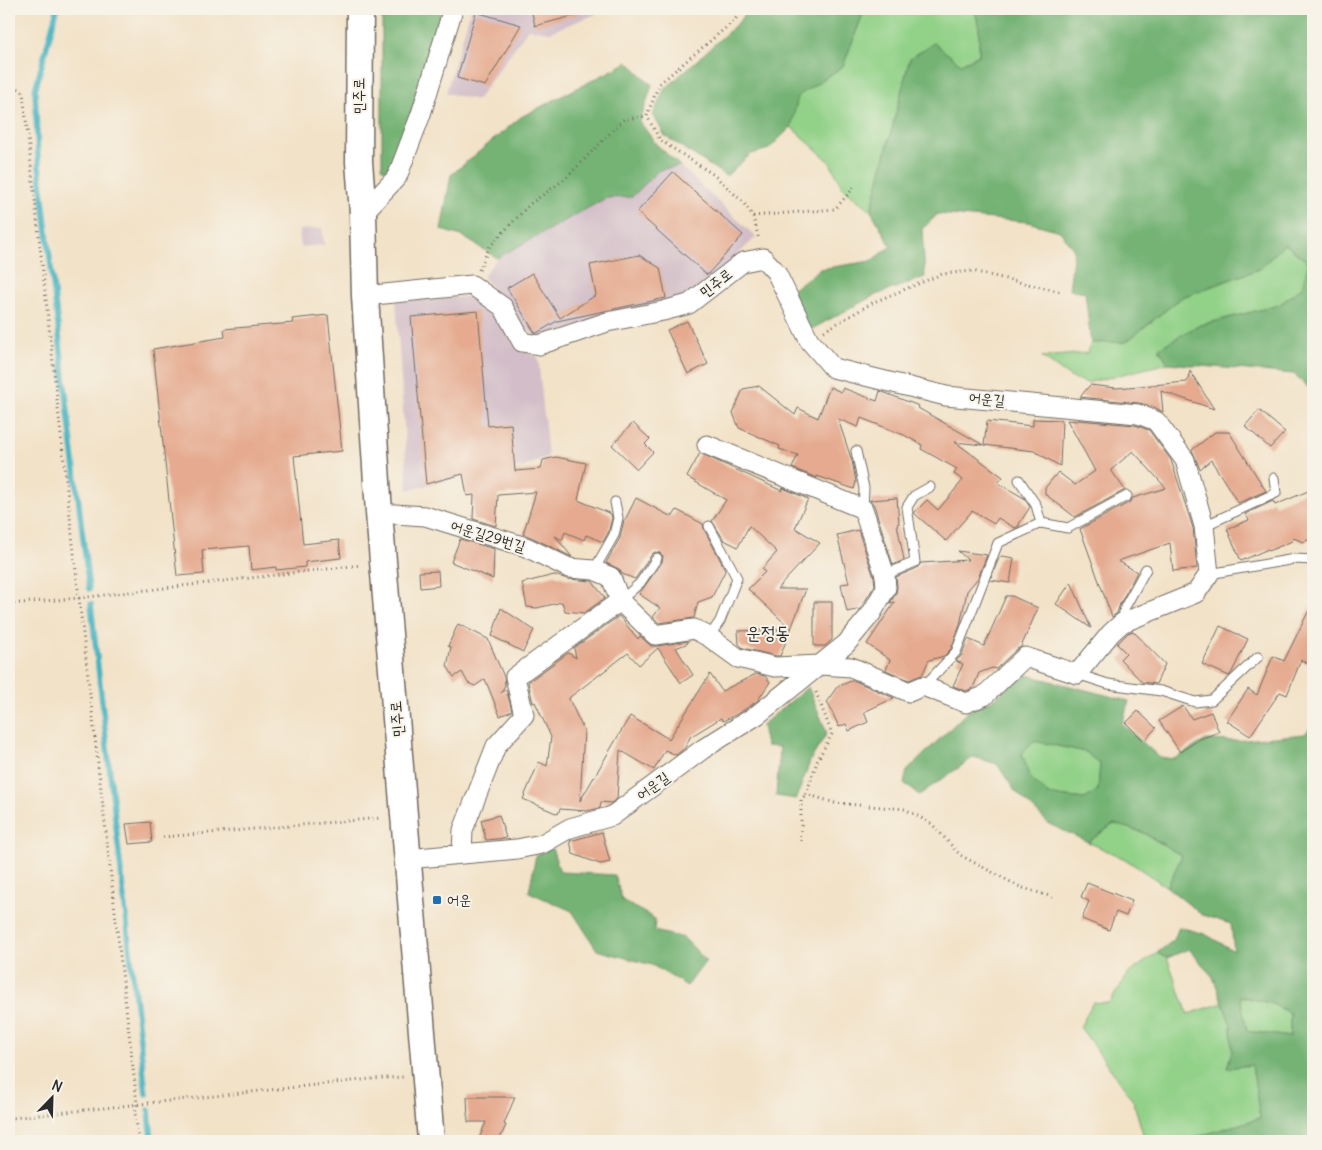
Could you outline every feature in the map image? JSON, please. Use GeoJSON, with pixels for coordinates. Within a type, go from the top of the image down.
{"type":"FeatureCollection","features":[{"type":"Feature","properties":{"kind":"main road","name":"민주로"},"geometry":{"type":"LineString","coordinates":[[360,9],[359,162],[363,213],[365,296],[379,513],[432,1141]]}},
{"type":"Feature","properties":{"kind":"street"},"geometry":{"type":"LineString","coordinates":[[363,213],[397,177],[421,114],[453,9]]}},
{"type":"Feature","properties":{"kind":"street","name":"민주로"},"geometry":{"type":"LineString","coordinates":[[472,285],[502,307],[522,342],[540,345],[607,322],[689,304],[743,262],[764,258]]}},
{"type":"Feature","properties":{"kind":"street","name":"어운길"},"geometry":{"type":"LineString","coordinates":[[764,258],[776,272],[809,340],[833,368],[946,396],[1138,414],[1156,421],[1185,460],[1204,526],[1209,574]]}},
{"type":"Feature","properties":{"kind":"street"},"geometry":{"type":"LineString","coordinates":[[365,296],[472,285]]}},
{"type":"Feature","properties":{"kind":"street"},"geometry":{"type":"LineString","coordinates":[[707,444],[863,509],[885,575]]}},
{"type":"Feature","properties":{"kind":"street","name":"어운길29번길"},"geometry":{"type":"LineString","coordinates":[[379,513],[425,516],[526,547],[568,568],[594,570],[611,577],[620,601],[655,635],[694,629],[709,637],[738,658],[775,667],[820,665]]}},
{"type":"Feature","properties":{"kind":"street"},"geometry":{"type":"LineString","coordinates":[[820,665],[851,667],[910,692],[923,686],[966,703],[984,696],[1024,657],[1078,674],[1111,633],[1122,623],[1196,593],[1209,574]]}},
{"type":"Feature","properties":{"kind":"street","name":"어운길"},"geometry":{"type":"LineString","coordinates":[[407,859],[517,849],[542,844],[570,828],[612,816],[703,749],[757,715],[846,644],[871,614],[886,588],[885,575]]}},
{"type":"Feature","properties":{"kind":"street"},"geometry":{"type":"LineString","coordinates":[[462,854],[463,830],[496,746],[524,714],[515,677],[620,601]]}},
{"type":"Feature","properties":{"kind":"lane"},"geometry":{"type":"LineString","coordinates":[[856,451],[864,488],[863,509]]}},
{"type":"Feature","properties":{"kind":"lane"},"geometry":{"type":"LineString","coordinates":[[1204,526],[1276,493],[1274,478]]}},
{"type":"Feature","properties":{"kind":"lane"},"geometry":{"type":"LineString","coordinates":[[1018,480],[1036,505],[1040,523]]}},
{"type":"Feature","properties":{"kind":"lane"},"geometry":{"type":"LineString","coordinates":[[885,575],[915,562],[907,507],[914,496],[930,487]]}},
{"type":"Feature","properties":{"kind":"lane"},"geometry":{"type":"LineString","coordinates":[[923,686],[956,652],[998,543],[1040,523],[1068,528],[1128,496]]}},
{"type":"Feature","properties":{"kind":"lane"},"geometry":{"type":"LineString","coordinates":[[594,570],[614,535],[618,518],[616,502]]}},
{"type":"Feature","properties":{"kind":"lane"},"geometry":{"type":"LineString","coordinates":[[709,526],[737,578],[720,621],[709,637]]}},
{"type":"Feature","properties":{"kind":"lane"},"geometry":{"type":"LineString","coordinates":[[620,601],[640,583],[657,558]]}},
{"type":"Feature","properties":{"kind":"lane"},"geometry":{"type":"LineString","coordinates":[[1209,574],[1295,559],[1313,560]]}},
{"type":"Feature","properties":{"kind":"lane"},"geometry":{"type":"LineString","coordinates":[[1122,623],[1125,607],[1146,569]]}},
{"type":"Feature","properties":{"kind":"lane"},"geometry":{"type":"LineString","coordinates":[[1078,674],[1108,684],[1161,690],[1195,702],[1212,700],[1258,657]]}},
{"type":"Feature","properties":{"kind":"path"},"geometry":{"type":"LineString","coordinates":[[741,9],[735,20],[659,84],[647,116],[660,140],[714,175],[744,203],[753,216],[764,258]]}},
{"type":"Feature","properties":{"kind":"path"},"geometry":{"type":"LineString","coordinates":[[9,86],[14,86],[23,92],[137,1103],[135,1112],[139,1141]]}},
{"type":"Feature","properties":{"kind":"path"},"geometry":{"type":"LineString","coordinates":[[472,285],[490,246],[530,204],[565,180],[624,119],[647,116]]}},
{"type":"Feature","properties":{"kind":"path"},"geometry":{"type":"LineString","coordinates":[[753,216],[835,209],[856,185]]}},
{"type":"Feature","properties":{"kind":"path"},"geometry":{"type":"LineString","coordinates":[[809,340],[874,302],[942,274],[972,271],[1062,292]]}},
{"type":"Feature","properties":{"kind":"path"},"geometry":{"type":"LineString","coordinates":[[9,604],[79,598],[384,562]]}},
{"type":"Feature","properties":{"kind":"path"},"geometry":{"type":"LineString","coordinates":[[801,841],[801,800],[806,794],[818,759],[832,734],[816,692],[820,665]]}},
{"type":"Feature","properties":{"kind":"path"},"geometry":{"type":"LineString","coordinates":[[806,794],[835,803],[905,808],[932,824],[960,855],[1020,888],[1056,898]]}},
{"type":"Feature","properties":{"kind":"path"},"geometry":{"type":"LineString","coordinates":[[163,837],[404,816]]}},
{"type":"Feature","properties":{"kind":"path"},"geometry":{"type":"LineString","coordinates":[[9,1125],[11,1118],[137,1103],[371,1079],[426,1076]]}},
{"type":"Feature","properties":{"kind":"shaded area"},"geometry":{"type":"Polygon","coordinates":[[[471,9],[593,9],[596,14],[550,32],[528,29],[477,100],[446,93],[471,9]]]}},
{"type":"Feature","properties":{"kind":"shaded area"},"geometry":{"type":"Polygon","coordinates":[[[680,166],[756,237],[707,284],[686,297],[538,338],[524,327],[483,277],[497,258],[606,198],[632,197],[659,170],[680,166]]]}},
{"type":"Feature","properties":{"kind":"shaded area"},"geometry":{"type":"Polygon","coordinates":[[[322,228],[324,245],[301,247],[299,230],[322,228]]]}},
{"type":"Feature","properties":{"kind":"shaded area"},"geometry":{"type":"Polygon","coordinates":[[[476,296],[501,315],[516,348],[538,357],[548,456],[522,468],[480,472],[408,490],[396,301],[476,296]]]}},
{"type":"Feature","properties":{"kind":"green space"},"geometry":{"type":"Polygon","coordinates":[[[382,9],[442,9],[413,110],[389,170],[382,169],[382,9]]]}},
{"type":"Feature","properties":{"kind":"green space"},"geometry":{"type":"Polygon","coordinates":[[[747,9],[864,9],[843,66],[798,96],[791,127],[769,149],[751,154],[726,176],[665,136],[653,115],[664,90],[739,22],[747,9]]]}},
{"type":"Feature","properties":{"kind":"green space"},"geometry":{"type":"Polygon","coordinates":[[[864,9],[975,9],[979,29],[979,55],[961,64],[910,58],[871,211],[843,188],[829,161],[791,127],[798,96],[843,66],[864,9]]]}},
{"type":"Feature","properties":{"kind":"green space"},"geometry":{"type":"Polygon","coordinates":[[[975,9],[1313,9],[1313,392],[1294,374],[1168,363],[1159,348],[1197,326],[1279,305],[1302,287],[1309,263],[1285,244],[1259,269],[1182,297],[1126,342],[1091,343],[1085,292],[1069,290],[1074,250],[1060,231],[1028,222],[938,214],[922,229],[925,277],[873,296],[808,331],[792,290],[820,269],[871,261],[891,246],[871,211],[910,58],[934,43],[961,64],[979,55],[979,29],[975,9]]]}},
{"type":"Feature","properties":{"kind":"green space"},"geometry":{"type":"Polygon","coordinates":[[[628,62],[652,85],[640,122],[656,144],[680,166],[659,170],[632,197],[606,198],[497,258],[462,236],[441,230],[451,175],[521,117],[628,62]]]}},
{"type":"Feature","properties":{"kind":"green space"},"geometry":{"type":"Polygon","coordinates":[[[1285,244],[1309,263],[1302,287],[1279,305],[1197,326],[1159,349],[1168,363],[1087,383],[1070,377],[1042,357],[1087,353],[1091,343],[1126,342],[1182,297],[1259,269],[1285,244]]]}},
{"type":"Feature","properties":{"kind":"green space"},"geometry":{"type":"Polygon","coordinates":[[[1023,674],[1129,701],[1122,724],[1159,757],[1174,759],[1206,740],[1234,741],[1305,734],[1313,724],[1313,1141],[1183,1141],[1260,1118],[1252,1065],[1227,1068],[1232,1051],[1231,1025],[1213,977],[1189,949],[1167,958],[1157,953],[1174,940],[1179,927],[1205,934],[1234,951],[1231,924],[1202,915],[1167,887],[1182,856],[1142,832],[1114,824],[1088,842],[1049,824],[1015,791],[997,764],[974,757],[919,795],[904,783],[907,771],[968,711],[994,699],[1023,674]],[[1034,741],[1022,754],[1031,779],[1049,795],[1085,799],[1098,790],[1100,764],[1086,752],[1034,741]],[[1240,996],[1247,1031],[1290,1037],[1290,1013],[1270,1003],[1240,996]]]}},
{"type":"Feature","properties":{"kind":"green space"},"geometry":{"type":"Polygon","coordinates":[[[808,687],[827,733],[811,759],[796,799],[776,796],[780,747],[766,746],[762,725],[808,687]]]}},
{"type":"Feature","properties":{"kind":"green space"},"geometry":{"type":"Polygon","coordinates":[[[1034,741],[1086,752],[1100,764],[1098,790],[1085,799],[1049,795],[1031,779],[1022,754],[1034,741]]]}},
{"type":"Feature","properties":{"kind":"green space"},"geometry":{"type":"Polygon","coordinates":[[[1114,824],[1142,832],[1182,856],[1167,887],[1125,859],[1088,842],[1114,824]]]}},
{"type":"Feature","properties":{"kind":"green space"},"geometry":{"type":"Polygon","coordinates":[[[552,848],[560,872],[615,875],[622,900],[655,919],[654,931],[684,938],[706,961],[687,986],[652,965],[597,950],[572,911],[529,892],[536,855],[552,848]]]}},
{"type":"Feature","properties":{"kind":"green space"},"geometry":{"type":"Polygon","coordinates":[[[1157,953],[1167,958],[1188,1014],[1223,1003],[1231,1025],[1232,1051],[1227,1068],[1252,1064],[1260,1118],[1183,1141],[1142,1141],[1143,1134],[1133,1100],[1080,1027],[1093,1002],[1109,1003],[1129,973],[1157,953]]]}},
{"type":"Feature","properties":{"kind":"green space"},"geometry":{"type":"Polygon","coordinates":[[[1239,996],[1270,1003],[1290,1013],[1290,1037],[1247,1031],[1239,996]]]}},
{"type":"Feature","properties":{"kind":"building"},"geometry":{"type":"Polygon","coordinates":[[[531,9],[579,9],[580,14],[535,26],[531,9]]]}},
{"type":"Feature","properties":{"kind":"building"},"geometry":{"type":"Polygon","coordinates":[[[476,12],[521,25],[485,86],[457,78],[476,12]]]}},
{"type":"Feature","properties":{"kind":"building"},"geometry":{"type":"Polygon","coordinates":[[[673,172],[743,235],[707,275],[637,212],[673,172]]]}},
{"type":"Feature","properties":{"kind":"building"},"geometry":{"type":"Polygon","coordinates":[[[639,255],[660,268],[666,298],[557,321],[537,333],[535,333],[507,288],[532,273],[560,318],[596,295],[590,265],[639,255]]]}},
{"type":"Feature","properties":{"kind":"building"},"geometry":{"type":"Polygon","coordinates":[[[478,311],[488,426],[511,424],[515,471],[541,469],[543,460],[556,457],[586,463],[578,500],[611,514],[612,518],[608,533],[603,542],[586,535],[584,540],[565,532],[562,540],[555,536],[572,557],[523,534],[536,492],[498,495],[496,526],[473,519],[474,495],[467,496],[463,474],[426,484],[411,317],[478,311]]]}},
{"type":"Feature","properties":{"kind":"building"},"geometry":{"type":"Polygon","coordinates":[[[328,315],[342,451],[294,456],[303,544],[339,540],[341,558],[305,562],[305,567],[276,570],[276,567],[251,570],[249,546],[202,550],[204,574],[177,576],[153,349],[225,337],[224,329],[293,323],[292,319],[328,315]]]}},
{"type":"Feature","properties":{"kind":"building"},"geometry":{"type":"Polygon","coordinates":[[[687,321],[708,364],[688,374],[667,330],[687,321]]]}},
{"type":"Feature","properties":{"kind":"building"},"geometry":{"type":"Polygon","coordinates":[[[1190,371],[1214,409],[1161,391],[1163,412],[1152,406],[1139,403],[1080,397],[1090,385],[1116,388],[1187,382],[1190,371]]]}},
{"type":"Feature","properties":{"kind":"building"},"geometry":{"type":"Polygon","coordinates":[[[759,386],[795,415],[798,408],[818,418],[830,387],[841,392],[843,388],[877,401],[880,391],[919,406],[918,408],[983,445],[955,442],[1003,477],[998,483],[1024,498],[1030,507],[1019,526],[1015,528],[998,518],[994,524],[972,511],[946,541],[914,513],[927,500],[938,510],[963,480],[954,474],[957,469],[921,449],[922,445],[904,435],[861,418],[858,427],[838,419],[852,461],[856,482],[854,489],[792,468],[798,455],[779,449],[780,446],[739,428],[733,413],[743,389],[759,386]]]}},
{"type":"Feature","properties":{"kind":"building"},"geometry":{"type":"Polygon","coordinates":[[[1259,410],[1285,432],[1270,448],[1245,426],[1259,410]]]}},
{"type":"Feature","properties":{"kind":"building"},"geometry":{"type":"Polygon","coordinates":[[[1033,419],[1062,420],[1060,466],[1034,451],[984,445],[987,421],[1033,426],[1033,419]]]}},
{"type":"Feature","properties":{"kind":"building"},"geometry":{"type":"Polygon","coordinates":[[[1067,420],[1135,425],[1149,430],[1171,460],[1193,528],[1197,568],[1173,571],[1170,543],[1118,561],[1137,572],[1117,613],[1112,617],[1080,529],[1130,502],[1133,498],[1166,488],[1133,451],[1111,470],[1125,490],[1075,517],[1045,494],[1045,488],[1058,472],[1075,485],[1095,471],[1067,420]]]}},
{"type":"Feature","properties":{"kind":"building"},"geometry":{"type":"Polygon","coordinates":[[[633,423],[650,439],[645,444],[653,452],[637,469],[612,445],[633,423]]]}},
{"type":"Feature","properties":{"kind":"building"},"geometry":{"type":"Polygon","coordinates":[[[1215,432],[1229,432],[1266,491],[1238,503],[1211,460],[1200,469],[1192,450],[1215,432]]]}},
{"type":"Feature","properties":{"kind":"building"},"geometry":{"type":"Polygon","coordinates":[[[700,453],[782,491],[783,488],[808,499],[795,528],[820,543],[777,589],[806,589],[791,629],[748,589],[765,572],[762,569],[777,552],[749,526],[738,547],[724,540],[712,521],[726,500],[687,477],[700,453]]]}},
{"type":"Feature","properties":{"kind":"building"},"geometry":{"type":"Polygon","coordinates":[[[1313,489],[1313,538],[1303,542],[1294,538],[1292,541],[1269,551],[1268,549],[1241,561],[1227,529],[1249,520],[1245,514],[1273,501],[1275,505],[1313,489]]]}},
{"type":"Feature","properties":{"kind":"building"},"geometry":{"type":"Polygon","coordinates":[[[636,498],[670,516],[673,516],[677,510],[703,524],[723,565],[725,571],[712,597],[698,602],[694,618],[659,623],[653,617],[660,608],[639,594],[662,562],[663,556],[660,553],[655,552],[652,554],[635,579],[622,574],[619,569],[606,563],[620,538],[624,520],[636,498]]]}},
{"type":"Feature","properties":{"kind":"building"},"geometry":{"type":"Polygon","coordinates":[[[897,498],[899,523],[897,524],[904,560],[893,565],[874,505],[870,500],[897,498]]]}},
{"type":"Feature","properties":{"kind":"building"},"geometry":{"type":"Polygon","coordinates":[[[858,530],[875,585],[860,609],[847,612],[841,584],[849,583],[837,535],[858,530]]]}},
{"type":"Feature","properties":{"kind":"building"},"geometry":{"type":"Polygon","coordinates":[[[460,539],[494,549],[493,579],[451,562],[460,539]]]}},
{"type":"Feature","properties":{"kind":"building"},"geometry":{"type":"Polygon","coordinates":[[[958,551],[987,555],[978,578],[967,591],[960,625],[951,649],[944,656],[929,660],[922,675],[909,680],[886,670],[890,660],[867,644],[895,602],[890,603],[896,593],[896,577],[917,568],[921,563],[968,560],[958,551]]]}},
{"type":"Feature","properties":{"kind":"building"},"geometry":{"type":"Polygon","coordinates":[[[1002,556],[1014,558],[1010,583],[990,580],[999,558],[1002,556]]]}},
{"type":"Feature","properties":{"kind":"building"},"geometry":{"type":"Polygon","coordinates":[[[438,571],[439,586],[420,588],[419,572],[438,571]]]}},
{"type":"Feature","properties":{"kind":"building"},"geometry":{"type":"Polygon","coordinates":[[[554,575],[568,579],[592,581],[605,598],[584,613],[565,611],[562,602],[537,608],[527,607],[522,583],[554,575]]]}},
{"type":"Feature","properties":{"kind":"building"},"geometry":{"type":"Polygon","coordinates":[[[1071,582],[1091,628],[1056,604],[1071,582]]]}},
{"type":"Feature","properties":{"kind":"building"},"geometry":{"type":"Polygon","coordinates":[[[1006,596],[1012,596],[1038,608],[1021,647],[996,669],[992,668],[979,673],[973,688],[966,691],[953,686],[963,664],[956,661],[962,655],[968,639],[984,646],[1006,596]]]}},
{"type":"Feature","properties":{"kind":"building"},"geometry":{"type":"Polygon","coordinates":[[[814,602],[832,602],[832,640],[825,646],[814,646],[814,602]]]}},
{"type":"Feature","properties":{"kind":"building"},"geometry":{"type":"Polygon","coordinates":[[[1313,602],[1313,666],[1301,660],[1287,695],[1280,692],[1250,736],[1227,721],[1248,689],[1257,695],[1273,656],[1284,661],[1313,602]]]}},
{"type":"Feature","properties":{"kind":"building"},"geometry":{"type":"Polygon","coordinates":[[[501,608],[534,630],[523,652],[492,636],[501,608]]]}},
{"type":"Feature","properties":{"kind":"building"},"geometry":{"type":"Polygon","coordinates":[[[619,616],[638,639],[640,636],[651,646],[687,641],[688,643],[676,648],[693,675],[681,683],[658,648],[639,665],[628,653],[570,697],[569,699],[584,731],[580,801],[630,716],[669,739],[710,674],[722,691],[756,674],[765,676],[770,682],[758,700],[737,714],[723,721],[721,718],[690,737],[685,748],[676,755],[665,750],[654,770],[620,750],[617,799],[611,803],[601,802],[600,808],[587,811],[560,809],[558,814],[523,799],[539,762],[547,766],[551,737],[535,702],[533,703],[528,682],[568,653],[576,658],[574,648],[619,616]]]}},
{"type":"Feature","properties":{"kind":"building"},"geometry":{"type":"Polygon","coordinates":[[[458,624],[488,639],[504,677],[505,685],[501,693],[506,689],[512,711],[500,716],[485,679],[475,686],[468,683],[462,672],[454,677],[447,666],[451,647],[448,646],[458,624]]]}},
{"type":"Feature","properties":{"kind":"building"},"geometry":{"type":"Polygon","coordinates":[[[1220,626],[1248,639],[1229,676],[1202,664],[1220,626]]]}},
{"type":"Feature","properties":{"kind":"building"},"geometry":{"type":"Polygon","coordinates":[[[791,629],[780,656],[743,648],[739,644],[738,631],[791,629]]]}},
{"type":"Feature","properties":{"kind":"building"},"geometry":{"type":"Polygon","coordinates":[[[1133,631],[1165,664],[1156,684],[1142,682],[1120,659],[1126,653],[1117,644],[1128,633],[1133,631]]]}},
{"type":"Feature","properties":{"kind":"building"},"geometry":{"type":"Polygon","coordinates":[[[851,681],[894,698],[864,712],[868,722],[849,731],[846,724],[839,727],[827,701],[837,687],[851,681]]]}},
{"type":"Feature","properties":{"kind":"building"},"geometry":{"type":"Polygon","coordinates":[[[1183,706],[1192,719],[1211,712],[1219,732],[1200,739],[1180,752],[1159,721],[1183,706]]]}},
{"type":"Feature","properties":{"kind":"building"},"geometry":{"type":"Polygon","coordinates":[[[1138,711],[1156,728],[1144,741],[1126,723],[1138,711]]]}},
{"type":"Feature","properties":{"kind":"building"},"geometry":{"type":"Polygon","coordinates":[[[499,815],[506,838],[486,840],[481,820],[499,815]]]}},
{"type":"Feature","properties":{"kind":"building"},"geometry":{"type":"Polygon","coordinates":[[[150,822],[152,842],[129,844],[126,824],[150,822]]]}},
{"type":"Feature","properties":{"kind":"building"},"geometry":{"type":"Polygon","coordinates":[[[602,832],[610,862],[600,864],[573,854],[570,841],[602,832]]]}},
{"type":"Feature","properties":{"kind":"building"},"geometry":{"type":"Polygon","coordinates":[[[1087,883],[1132,901],[1126,916],[1116,912],[1109,930],[1082,919],[1089,901],[1081,897],[1087,883]]]}},
{"type":"Feature","properties":{"kind":"building"},"geometry":{"type":"Polygon","coordinates":[[[467,1097],[515,1097],[499,1141],[478,1141],[486,1122],[468,1122],[467,1097]]]}},
{"type":"Feature","properties":{"kind":"waterway"},"geometry":{"type":"LineString","coordinates":[[57,9],[35,90],[38,157],[89,589]]}},
{"type":"Feature","properties":{"kind":"waterway"},"geometry":{"type":"LineString","coordinates":[[91,604],[146,1094]]}},
{"type":"Feature","properties":{"kind":"waterway"},"geometry":{"type":"LineString","coordinates":[[149,1110],[152,1141]]}},
{"type":"Feature","properties":{"kind":"place","name":"어운"},"geometry":{"type":"Point","coordinates":[437,900]}},
{"type":"Feature","properties":{"kind":"district","name":"운정동"},"geometry":{"type":"Point","coordinates":[768,633]}}]}
